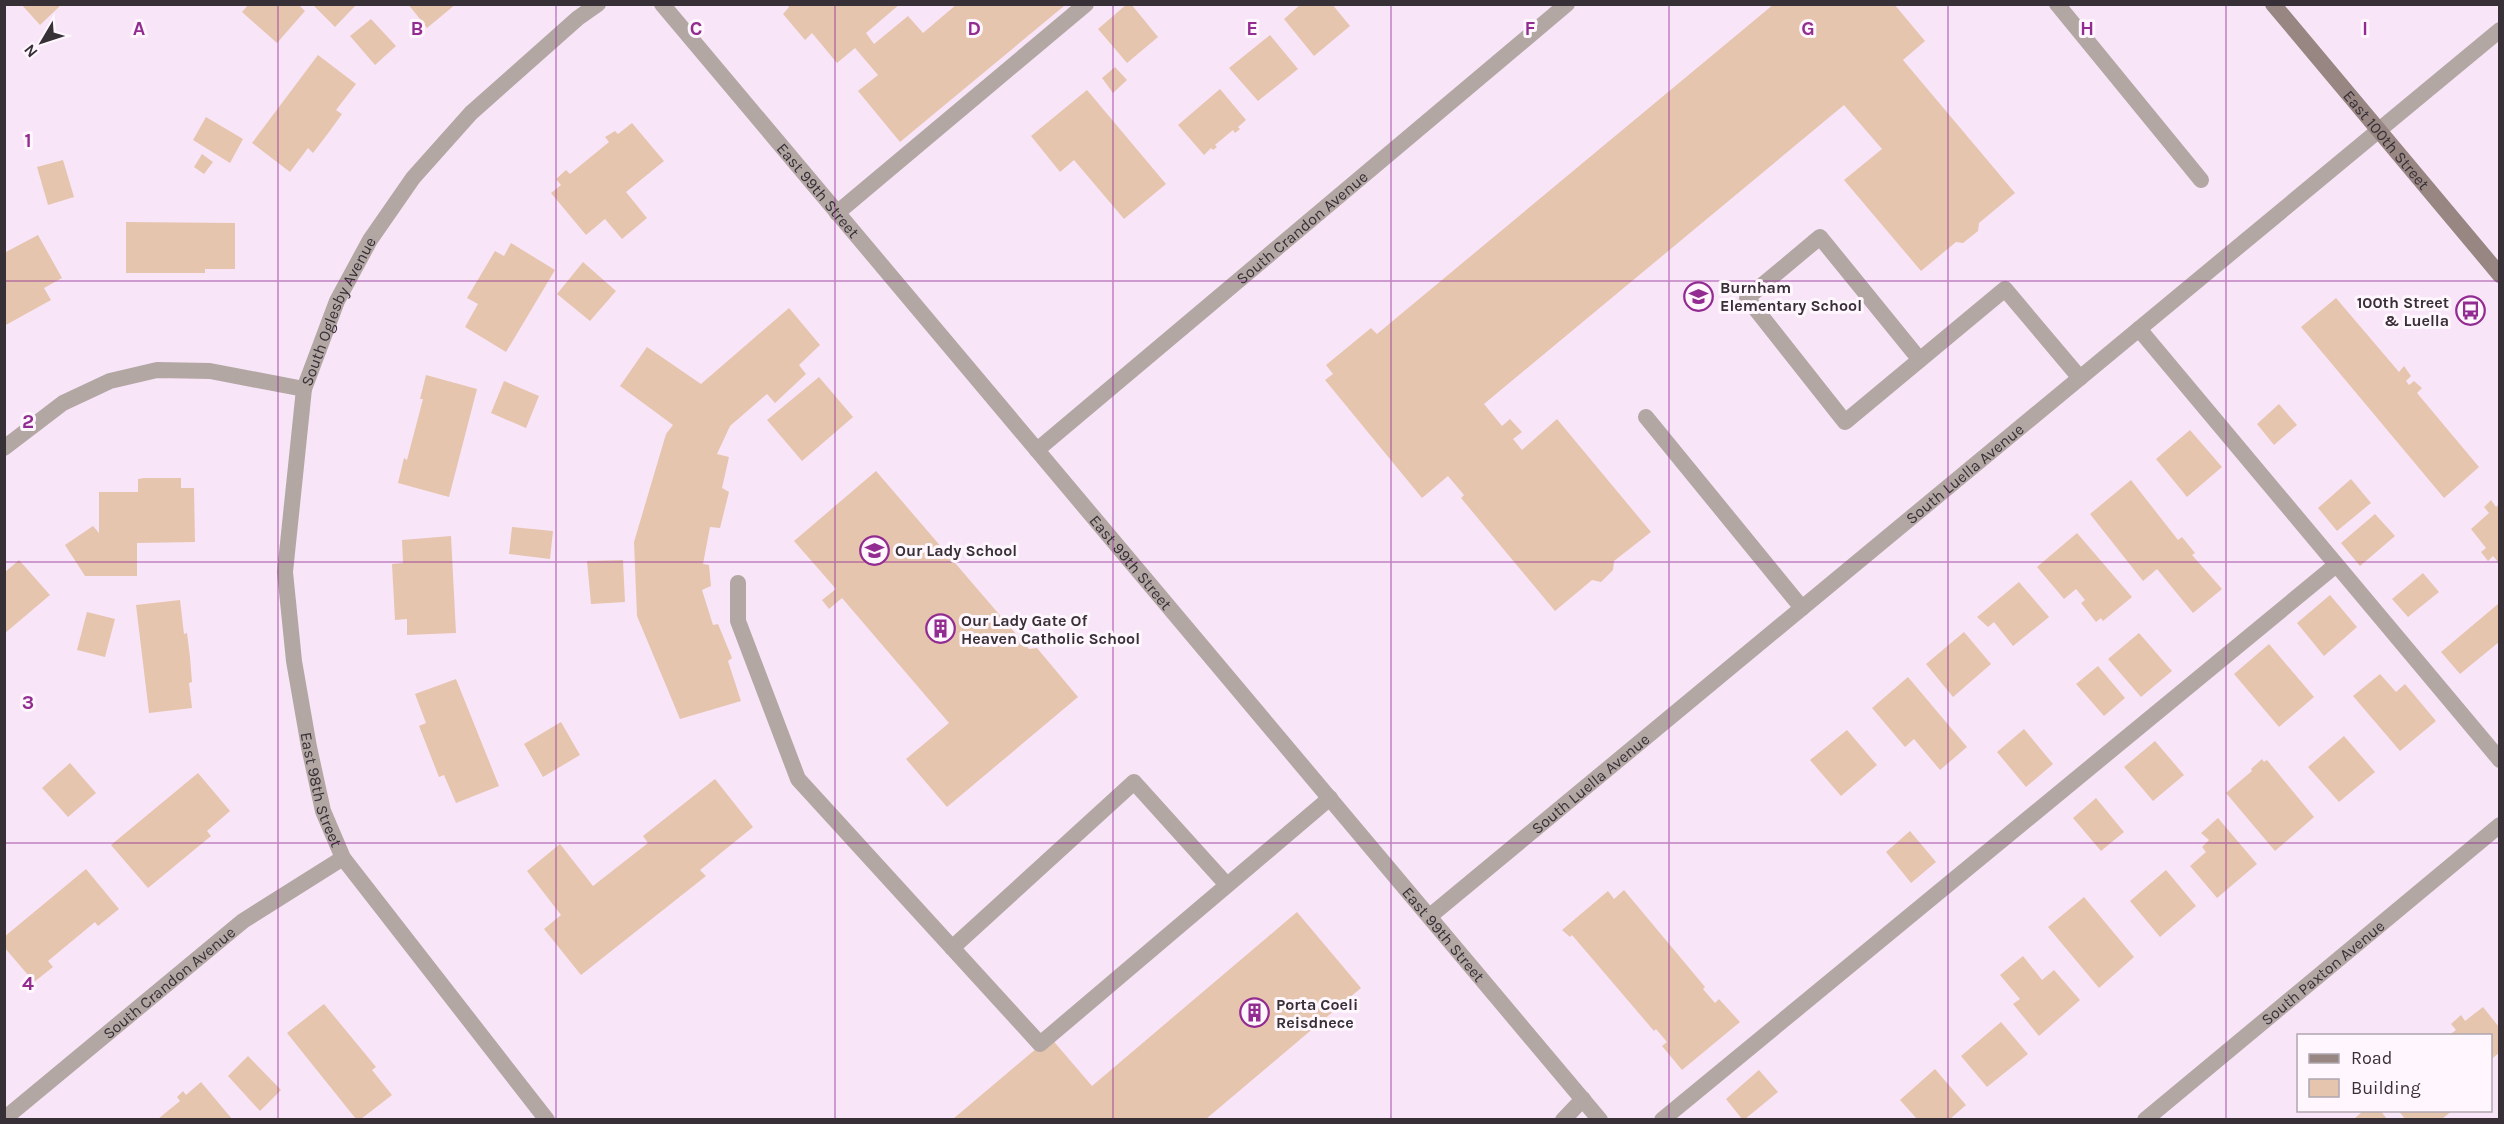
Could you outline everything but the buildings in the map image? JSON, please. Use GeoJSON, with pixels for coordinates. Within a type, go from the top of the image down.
{"type":"FeatureCollection","features":[{"type":"Feature","properties":{"kind":"main road","name":"East 100th Street"},"geometry":{"type":"LineString","coordinates":[[2273,4],[2499,275]]}},
{"type":"Feature","properties":{"kind":"street","name":"South Oglesby Avenue"},"geometry":{"type":"LineString","coordinates":[[4,448],[63,403],[110,381],[157,370],[210,371],[304,389],[337,301],[370,240],[413,178],[471,113],[578,18],[598,4]]}},
{"type":"Feature","properties":{"kind":"street","name":"East 99th Street"},"geometry":{"type":"LineString","coordinates":[[662,4],[1600,1119]]}},
{"type":"Feature","properties":{"kind":"street"},"geometry":{"type":"LineString","coordinates":[[837,213],[1086,4]]}},
{"type":"Feature","properties":{"kind":"street","name":"South Crandon Avenue"},"geometry":{"type":"LineString","coordinates":[[1037,450],[1567,4]]}},
{"type":"Feature","properties":{"kind":"street"},"geometry":{"type":"LineString","coordinates":[[2057,4],[2201,180]]}},
{"type":"Feature","properties":{"kind":"street","name":"South Luella Avenue"},"geometry":{"type":"LineString","coordinates":[[1430,916],[2499,30]]}},
{"type":"Feature","properties":{"kind":"street"},"geometry":{"type":"LineString","coordinates":[[1920,360],[1820,237],[1747,298],[1845,422],[1920,360],[2005,289],[2080,378]]}},
{"type":"Feature","properties":{"kind":"street"},"geometry":{"type":"LineString","coordinates":[[2139,329],[2499,760]]}},
{"type":"Feature","properties":{"kind":"street","name":"East 98th Street"},"geometry":{"type":"LineString","coordinates":[[304,389],[285,572],[294,661],[323,811],[344,858],[547,1119]]}},
{"type":"Feature","properties":{"kind":"street"},"geometry":{"type":"LineString","coordinates":[[1646,417],[1802,608]]}},
{"type":"Feature","properties":{"kind":"street"},"geometry":{"type":"LineString","coordinates":[[1662,1119],[2336,565]]}},
{"type":"Feature","properties":{"kind":"street"},"geometry":{"type":"LineString","coordinates":[[738,583],[738,621],[798,779],[1040,1044],[1330,798]]}},
{"type":"Feature","properties":{"kind":"street"},"geometry":{"type":"LineString","coordinates":[[952,948],[1134,782],[1227,885]]}},
{"type":"Feature","properties":{"kind":"street","name":"South Paxton Avenue"},"geometry":{"type":"LineString","coordinates":[[2145,1119],[2499,825]]}},
{"type":"Feature","properties":{"kind":"street","name":"South Crandon Avenue"},"geometry":{"type":"LineString","coordinates":[[4,1119],[243,921],[344,858]]}},
{"type":"Feature","properties":{"kind":"street"},"geometry":{"type":"LineString","coordinates":[[1563,1119],[1583,1099]]}},
{"type":"Feature","properties":{"kind":"place","name":"Burnham Elementary School"},"geometry":{"type":"Point","coordinates":[1699,296]}},
{"type":"Feature","properties":{"kind":"place","name":"100th Street & Luella"},"geometry":{"type":"Point","coordinates":[2470,311]}},
{"type":"Feature","properties":{"kind":"place","name":"Our Lady School"},"geometry":{"type":"Point","coordinates":[874,550]}},
{"type":"Feature","properties":{"kind":"place","name":"Our Lady Gate Of Heaven Catholic School"},"geometry":{"type":"Point","coordinates":[940,629]}},
{"type":"Feature","properties":{"kind":"place","name":"Porta Coeli Reisdnece"},"geometry":{"type":"Point","coordinates":[1255,1013]}}]}
